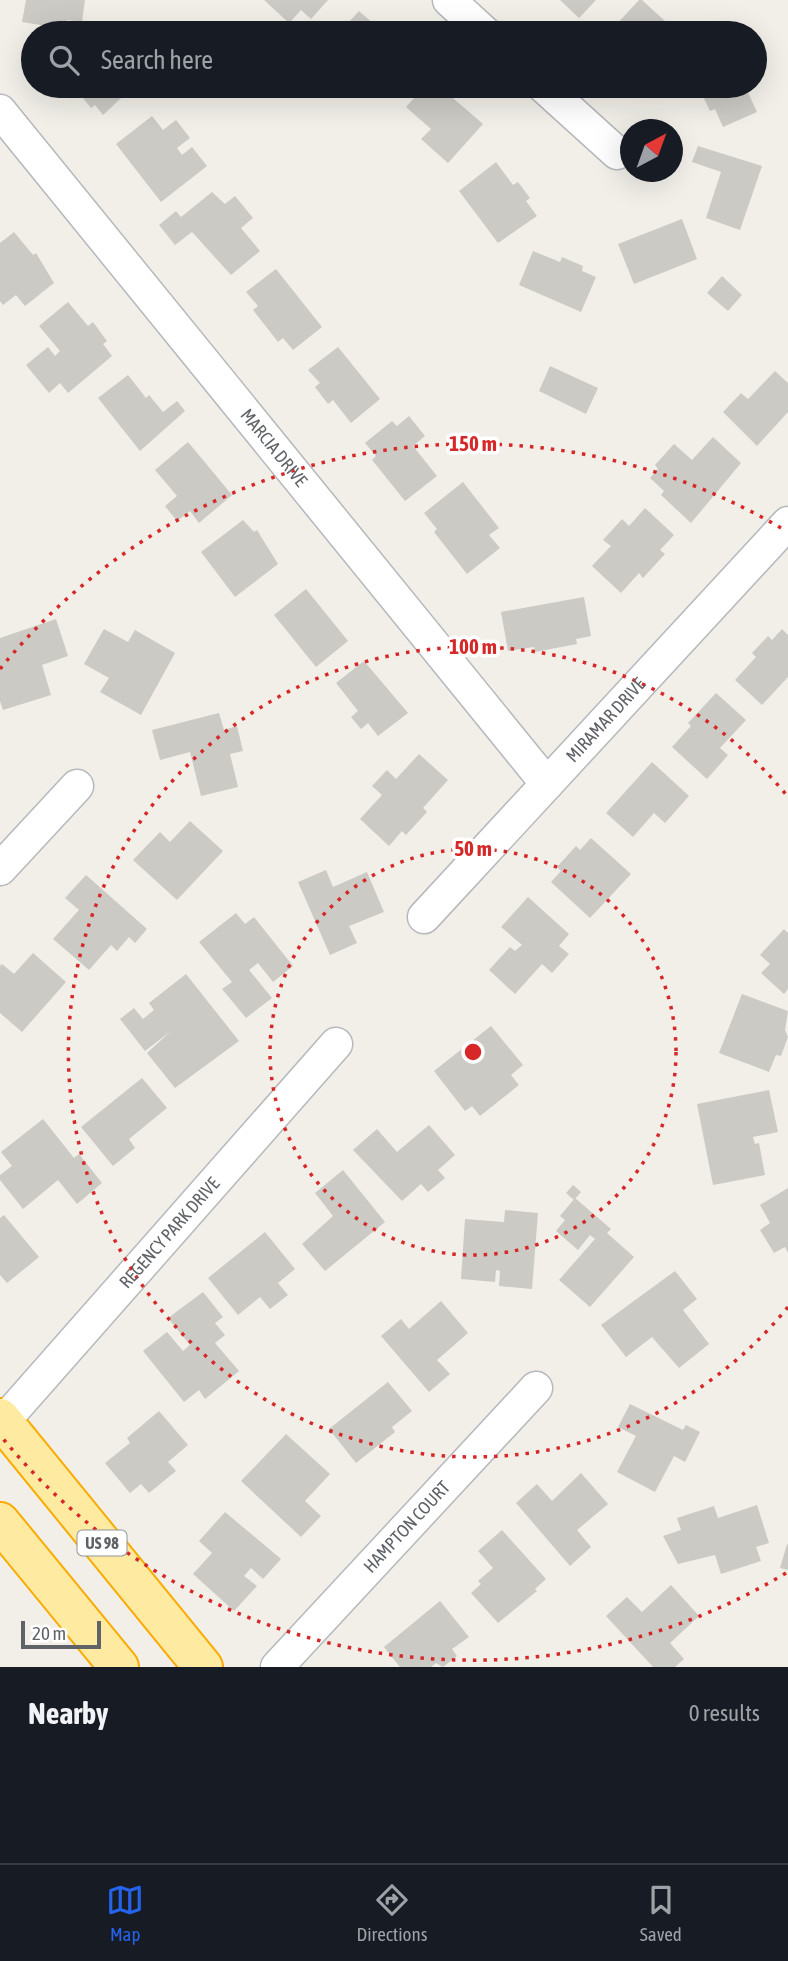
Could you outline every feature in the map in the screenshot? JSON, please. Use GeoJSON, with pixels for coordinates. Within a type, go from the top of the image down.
{"type":"FeatureCollection","features":[{"type":"Feature","properties":{"kind":"highway","name":"US 98"},"geometry":{"type":"LineString","coordinates":[[1,1421],[203,1667]]}},
{"type":"Feature","properties":{"kind":"highway"},"geometry":{"type":"LineString","coordinates":[[0,1522],[119,1667]]}},
{"type":"Feature","properties":{"kind":"street"},"geometry":{"type":"LineString","coordinates":[[449,0],[472,21]]}},
{"type":"Feature","properties":{"kind":"street"},"geometry":{"type":"LineString","coordinates":[[556,98],[617,153]]}},
{"type":"Feature","properties":{"kind":"street","name":"MARCIA DRIVE"},"geometry":{"type":"LineString","coordinates":[[0,111],[547,784]]}},
{"type":"Feature","properties":{"kind":"street","name":"MIRAMAR DRIVE"},"geometry":{"type":"LineString","coordinates":[[424,917],[788,523]]}},
{"type":"Feature","properties":{"kind":"street"},"geometry":{"type":"LineString","coordinates":[[0,869],[77,786]]}},
{"type":"Feature","properties":{"kind":"street","name":"REGENCY PARK DRIVE"},"geometry":{"type":"LineString","coordinates":[[1,1421],[336,1044]]}},
{"type":"Feature","properties":{"kind":"street","name":"HAMPTON COURT"},"geometry":{"type":"LineString","coordinates":[[277,1667],[536,1388]]}},
{"type":"Feature","properties":{"kind":"building"},"geometry":{"type":"Polygon","coordinates":[[[26,0],[85,0],[82,21],[22,21],[26,0]]]}},
{"type":"Feature","properties":{"kind":"building"},"geometry":{"type":"Polygon","coordinates":[[[264,0],[328,0],[311,19],[301,10],[291,21],[287,21],[264,0]]]}},
{"type":"Feature","properties":{"kind":"building"},"geometry":{"type":"Polygon","coordinates":[[[560,0],[596,0],[579,18],[560,0]]]}},
{"type":"Feature","properties":{"kind":"building"},"geometry":{"type":"Polygon","coordinates":[[[642,0],[665,21],[620,21],[642,0]]]}},
{"type":"Feature","properties":{"kind":"building"},"geometry":{"type":"Polygon","coordinates":[[[359,11],[370,21],[350,21],[359,11]]]}},
{"type":"Feature","properties":{"kind":"building"},"geometry":{"type":"Polygon","coordinates":[[[83,98],[121,98],[103,115],[95,105],[91,108],[83,98]]]}},
{"type":"Feature","properties":{"kind":"building"},"geometry":{"type":"Polygon","coordinates":[[[414,98],[453,98],[483,124],[448,163],[421,139],[431,129],[406,107],[414,98]]]}},
{"type":"Feature","properties":{"kind":"building"},"geometry":{"type":"Polygon","coordinates":[[[704,98],[751,98],[757,112],[723,127],[715,109],[710,111],[704,98]]]}},
{"type":"Feature","properties":{"kind":"building"},"geometry":{"type":"Polygon","coordinates":[[[152,116],[163,130],[176,120],[190,138],[177,148],[182,155],[192,147],[207,166],[161,202],[116,144],[152,116]]]}},
{"type":"Feature","properties":{"kind":"building"},"geometry":{"type":"Polygon","coordinates":[[[698,146],[762,166],[740,230],[706,218],[721,172],[692,162],[698,146]]]}},
{"type":"Feature","properties":{"kind":"building"},"geometry":{"type":"Polygon","coordinates":[[[496,162],[513,185],[518,182],[530,198],[526,201],[537,216],[498,243],[459,191],[496,162]]]}},
{"type":"Feature","properties":{"kind":"building"},"geometry":{"type":"Polygon","coordinates":[[[212,192],[225,204],[235,196],[253,218],[241,228],[260,251],[231,275],[192,232],[175,245],[159,225],[176,211],[181,217],[212,192]]]}},
{"type":"Feature","properties":{"kind":"building"},"geometry":{"type":"Polygon","coordinates":[[[682,219],[697,259],[634,284],[618,244],[682,219]]]}},
{"type":"Feature","properties":{"kind":"building"},"geometry":{"type":"Polygon","coordinates":[[[14,232],[33,255],[36,253],[54,283],[25,306],[16,295],[3,305],[0,301],[0,243],[14,232]]]}},
{"type":"Feature","properties":{"kind":"building"},"geometry":{"type":"Polygon","coordinates":[[[533,251],[560,262],[562,257],[583,266],[582,271],[596,277],[581,312],[519,285],[533,251]]]}},
{"type":"Feature","properties":{"kind":"building"},"geometry":{"type":"Polygon","coordinates":[[[276,269],[322,327],[293,350],[283,338],[278,342],[253,310],[258,306],[246,292],[276,269]]]}},
{"type":"Feature","properties":{"kind":"building"},"geometry":{"type":"Polygon","coordinates":[[[722,276],[742,295],[728,311],[707,293],[722,276]]]}},
{"type":"Feature","properties":{"kind":"building"},"geometry":{"type":"Polygon","coordinates":[[[68,302],[88,326],[93,322],[107,341],[103,344],[112,356],[68,393],[60,383],[49,393],[26,365],[48,347],[55,356],[60,351],[39,326],[68,302]]]}},
{"type":"Feature","properties":{"kind":"building"},"geometry":{"type":"Polygon","coordinates":[[[338,347],[380,399],[351,423],[333,400],[328,404],[315,387],[320,383],[308,370],[338,347]]]}},
{"type":"Feature","properties":{"kind":"building"},"geometry":{"type":"Polygon","coordinates":[[[550,366],[598,388],[586,414],[539,391],[550,366]]]}},
{"type":"Feature","properties":{"kind":"building"},"geometry":{"type":"Polygon","coordinates":[[[775,371],[788,383],[788,412],[757,446],[723,412],[741,393],[748,399],[775,371]]]}},
{"type":"Feature","properties":{"kind":"building"},"geometry":{"type":"Polygon","coordinates":[[[128,375],[146,398],[149,395],[163,412],[177,401],[185,411],[140,451],[98,398],[128,375]]]}},
{"type":"Feature","properties":{"kind":"building"},"geometry":{"type":"Polygon","coordinates":[[[409,416],[425,436],[413,446],[437,476],[405,501],[372,460],[376,456],[365,443],[392,421],[397,426],[409,416]]]}},
{"type":"Feature","properties":{"kind":"building"},"geometry":{"type":"Polygon","coordinates":[[[713,437],[741,463],[691,523],[661,495],[664,491],[650,478],[658,469],[655,465],[674,444],[692,460],[713,437]]]}},
{"type":"Feature","properties":{"kind":"building"},"geometry":{"type":"Polygon","coordinates":[[[188,442],[232,495],[199,523],[190,511],[177,521],[165,506],[177,496],[155,470],[188,442]]]}},
{"type":"Feature","properties":{"kind":"building"},"geometry":{"type":"Polygon","coordinates":[[[463,482],[499,528],[489,535],[500,548],[467,574],[434,532],[437,529],[424,513],[463,482]]]}},
{"type":"Feature","properties":{"kind":"building"},"geometry":{"type":"Polygon","coordinates":[[[645,508],[674,535],[660,550],[665,554],[643,578],[639,573],[621,593],[592,566],[611,546],[603,540],[622,519],[629,526],[645,508]]]}},
{"type":"Feature","properties":{"kind":"building"},"geometry":{"type":"Polygon","coordinates":[[[243,520],[254,532],[257,530],[278,564],[235,597],[201,552],[243,520]]]}},
{"type":"Feature","properties":{"kind":"building"},"geometry":{"type":"Polygon","coordinates":[[[306,589],[348,641],[316,667],[274,615],[306,589]]]}},
{"type":"Feature","properties":{"kind":"building"},"geometry":{"type":"Polygon","coordinates":[[[584,597],[591,636],[576,639],[577,644],[535,652],[534,647],[508,651],[501,612],[584,597]]]}},
{"type":"Feature","properties":{"kind":"building"},"geometry":{"type":"Polygon","coordinates":[[[56,619],[68,656],[42,665],[51,695],[3,710],[0,701],[0,638],[56,619]]]}},
{"type":"Feature","properties":{"kind":"building"},"geometry":{"type":"Polygon","coordinates":[[[104,629],[128,642],[135,630],[175,653],[141,715],[100,692],[109,678],[84,664],[104,629]]]}},
{"type":"Feature","properties":{"kind":"building"},"geometry":{"type":"Polygon","coordinates":[[[782,629],[788,635],[788,677],[762,705],[735,680],[756,657],[752,653],[768,636],[772,640],[782,629]]]}},
{"type":"Feature","properties":{"kind":"building"},"geometry":{"type":"Polygon","coordinates":[[[364,661],[408,713],[378,736],[368,723],[361,729],[351,717],[358,711],[336,683],[364,661]]]}},
{"type":"Feature","properties":{"kind":"building"},"geometry":{"type":"Polygon","coordinates":[[[716,693],[746,720],[720,748],[728,755],[707,779],[672,747],[691,726],[688,723],[716,693]]]}},
{"type":"Feature","properties":{"kind":"building"},"geometry":{"type":"Polygon","coordinates":[[[219,713],[224,730],[237,726],[243,751],[230,754],[238,787],[201,796],[190,752],[160,760],[152,730],[219,713]]]}},
{"type":"Feature","properties":{"kind":"building"},"geometry":{"type":"Polygon","coordinates":[[[419,754],[448,780],[423,808],[427,812],[406,835],[402,831],[389,846],[360,819],[382,795],[372,786],[387,770],[396,779],[419,754]]]}},
{"type":"Feature","properties":{"kind":"building"},"geometry":{"type":"Polygon","coordinates":[[[652,762],[689,796],[665,823],[654,813],[633,837],[606,813],[652,762]]]}},
{"type":"Feature","properties":{"kind":"building"},"geometry":{"type":"Polygon","coordinates":[[[190,821],[223,851],[177,900],[133,860],[160,832],[170,842],[190,821]]]}},
{"type":"Feature","properties":{"kind":"building"},"geometry":{"type":"Polygon","coordinates":[[[591,838],[631,874],[590,918],[551,882],[561,871],[557,867],[576,846],[580,850],[591,838]]]}},
{"type":"Feature","properties":{"kind":"building"},"geometry":{"type":"Polygon","coordinates":[[[326,870],[333,887],[367,872],[384,912],[349,926],[357,943],[330,955],[298,882],[326,870]]]}},
{"type":"Feature","properties":{"kind":"building"},"geometry":{"type":"Polygon","coordinates":[[[86,875],[147,929],[135,943],[129,937],[117,951],[111,945],[89,970],[53,939],[79,910],[65,898],[86,875]]]}},
{"type":"Feature","properties":{"kind":"building"},"geometry":{"type":"Polygon","coordinates":[[[528,897],[569,934],[559,946],[569,954],[552,973],[542,964],[515,994],[489,970],[510,947],[515,951],[522,945],[501,927],[528,897]]]}},
{"type":"Feature","properties":{"kind":"building"},"geometry":{"type":"Polygon","coordinates":[[[236,913],[245,924],[254,917],[293,966],[273,982],[258,963],[249,970],[272,998],[246,1018],[222,989],[232,982],[199,942],[236,913]]]}},
{"type":"Feature","properties":{"kind":"building"},"geometry":{"type":"Polygon","coordinates":[[[784,929],[788,933],[788,989],[784,994],[761,973],[770,964],[760,955],[784,929]]]}},
{"type":"Feature","properties":{"kind":"building"},"geometry":{"type":"Polygon","coordinates":[[[33,953],[66,982],[22,1032],[0,1013],[0,966],[2,964],[14,974],[33,953]]]}},
{"type":"Feature","properties":{"kind":"building"},"geometry":{"type":"Polygon","coordinates":[[[186,974],[239,1041],[175,1088],[147,1053],[171,1031],[145,1051],[120,1019],[134,1008],[143,1019],[154,1010],[149,1003],[186,974]]]}},
{"type":"Feature","properties":{"kind":"building"},"geometry":{"type":"Polygon","coordinates":[[[742,994],[788,1011],[785,1030],[788,1037],[781,1056],[776,1055],[769,1072],[719,1053],[742,994]]]}},
{"type":"Feature","properties":{"kind":"building"},"geometry":{"type":"Polygon","coordinates":[[[491,1026],[523,1065],[511,1075],[519,1085],[480,1116],[472,1106],[465,1111],[434,1071],[491,1026]]]}},
{"type":"Feature","properties":{"kind":"building"},"geometry":{"type":"Polygon","coordinates":[[[142,1078],[167,1108],[129,1139],[135,1148],[113,1166],[81,1127],[142,1078]]]}},
{"type":"Feature","properties":{"kind":"building"},"geometry":{"type":"Polygon","coordinates":[[[769,1090],[778,1132],[753,1137],[755,1144],[759,1143],[765,1175],[713,1185],[697,1104],[769,1090]]]}},
{"type":"Feature","properties":{"kind":"building"},"geometry":{"type":"Polygon","coordinates":[[[43,1119],[74,1158],[79,1154],[102,1183],[77,1204],[58,1180],[23,1209],[0,1180],[0,1175],[12,1166],[1,1152],[43,1119]]]}},
{"type":"Feature","properties":{"kind":"building"},"geometry":{"type":"Polygon","coordinates":[[[429,1125],[455,1155],[438,1170],[445,1178],[428,1192],[421,1184],[402,1201],[353,1150],[377,1129],[397,1152],[429,1125]]]}},
{"type":"Feature","properties":{"kind":"building"},"geometry":{"type":"Polygon","coordinates":[[[343,1170],[385,1222],[325,1271],[302,1244],[333,1216],[315,1193],[343,1170]]]}},
{"type":"Feature","properties":{"kind":"building"},"geometry":{"type":"Polygon","coordinates":[[[573,1185],[581,1192],[574,1200],[566,1193],[573,1185]]]}},
{"type":"Feature","properties":{"kind":"building"},"geometry":{"type":"Polygon","coordinates":[[[788,1188],[788,1253],[785,1247],[774,1253],[760,1230],[770,1223],[760,1205],[788,1188]]]}},
{"type":"Feature","properties":{"kind":"building"},"geometry":{"type":"Polygon","coordinates":[[[575,1198],[611,1229],[607,1233],[634,1257],[590,1307],[559,1280],[595,1239],[590,1235],[578,1250],[556,1231],[565,1220],[560,1216],[575,1198]]]}},
{"type":"Feature","properties":{"kind":"building"},"geometry":{"type":"Polygon","coordinates":[[[505,1210],[538,1213],[532,1289],[499,1286],[500,1271],[496,1270],[495,1282],[461,1279],[465,1219],[504,1222],[505,1210]]]}},
{"type":"Feature","properties":{"kind":"building"},"geometry":{"type":"Polygon","coordinates":[[[4,1215],[39,1257],[7,1283],[0,1275],[0,1218],[4,1215]]]}},
{"type":"Feature","properties":{"kind":"building"},"geometry":{"type":"Polygon","coordinates":[[[265,1232],[295,1269],[278,1283],[288,1295],[270,1309],[260,1297],[238,1315],[208,1278],[265,1232]]]}},
{"type":"Feature","properties":{"kind":"building"},"geometry":{"type":"Polygon","coordinates":[[[675,1271],[697,1299],[683,1310],[709,1344],[679,1368],[652,1337],[626,1357],[601,1325],[675,1271]]]}},
{"type":"Feature","properties":{"kind":"building"},"geometry":{"type":"Polygon","coordinates":[[[203,1292],[223,1317],[215,1323],[225,1335],[215,1343],[239,1371],[205,1399],[199,1390],[184,1402],[143,1351],[167,1332],[183,1351],[190,1345],[168,1318],[203,1292]]]}},
{"type":"Feature","properties":{"kind":"building"},"geometry":{"type":"Polygon","coordinates":[[[441,1301],[468,1333],[437,1360],[450,1374],[429,1392],[381,1336],[401,1319],[409,1329],[441,1301]]]}},
{"type":"Feature","properties":{"kind":"building"},"geometry":{"type":"Polygon","coordinates":[[[388,1382],[412,1411],[392,1427],[395,1432],[356,1463],[329,1429],[388,1382]]]}},
{"type":"Feature","properties":{"kind":"building"},"geometry":{"type":"Polygon","coordinates":[[[630,1404],[683,1430],[686,1425],[700,1432],[685,1462],[674,1456],[655,1492],[617,1472],[636,1436],[618,1427],[630,1404]]]}},
{"type":"Feature","properties":{"kind":"building"},"geometry":{"type":"Polygon","coordinates":[[[159,1411],[188,1445],[168,1462],[176,1471],[149,1493],[141,1484],[130,1493],[105,1463],[130,1443],[127,1438],[159,1411]]]}},
{"type":"Feature","properties":{"kind":"building"},"geometry":{"type":"Polygon","coordinates":[[[286,1434],[330,1474],[305,1501],[321,1516],[301,1537],[241,1481],[286,1434]]]}},
{"type":"Feature","properties":{"kind":"building"},"geometry":{"type":"Polygon","coordinates":[[[581,1473],[608,1504],[577,1530],[591,1547],[570,1566],[516,1503],[537,1484],[552,1501],[581,1473]]]}},
{"type":"Feature","properties":{"kind":"building"},"geometry":{"type":"Polygon","coordinates":[[[757,1505],[769,1543],[756,1547],[761,1561],[721,1574],[715,1555],[678,1564],[663,1536],[681,1530],[677,1518],[714,1506],[718,1518],[757,1505]]]}},
{"type":"Feature","properties":{"kind":"building"},"geometry":{"type":"Polygon","coordinates":[[[225,1512],[281,1559],[263,1579],[251,1568],[244,1576],[257,1586],[234,1611],[193,1574],[212,1553],[199,1541],[225,1512]]]}},
{"type":"Feature","properties":{"kind":"building"},"geometry":{"type":"Polygon","coordinates":[[[502,1530],[546,1579],[535,1589],[537,1591],[498,1623],[471,1593],[481,1584],[478,1581],[493,1568],[478,1551],[502,1530]]]}},
{"type":"Feature","properties":{"kind":"building"},"geometry":{"type":"Polygon","coordinates":[[[788,1544],[788,1570],[780,1568],[788,1544]]]}},
{"type":"Feature","properties":{"kind":"building"},"geometry":{"type":"Polygon","coordinates":[[[671,1585],[699,1616],[670,1643],[684,1659],[675,1667],[653,1667],[606,1616],[627,1597],[642,1612],[671,1585]]]}},
{"type":"Feature","properties":{"kind":"building"},"geometry":{"type":"Polygon","coordinates":[[[440,1601],[469,1637],[452,1649],[457,1656],[443,1667],[436,1663],[431,1667],[400,1667],[384,1647],[440,1601]]]}}]}
